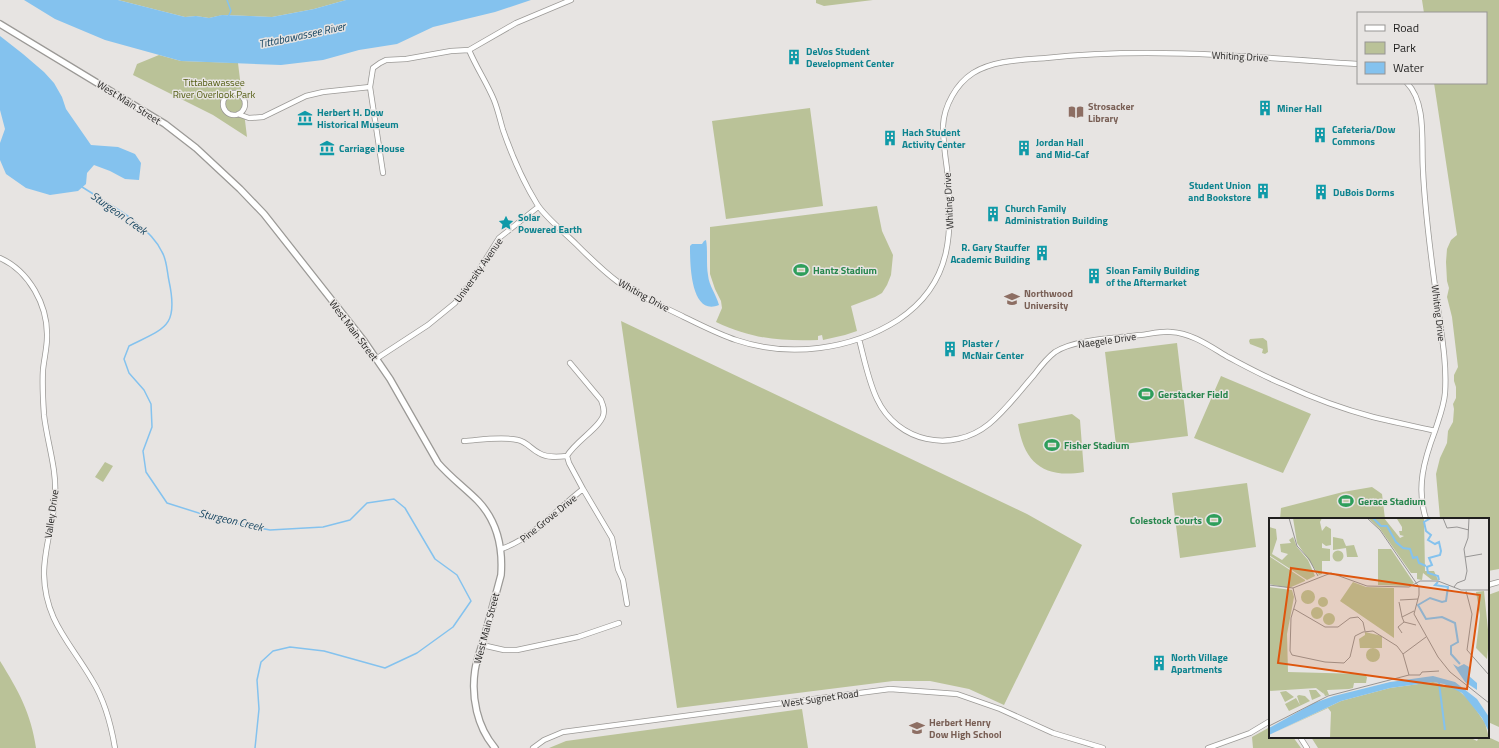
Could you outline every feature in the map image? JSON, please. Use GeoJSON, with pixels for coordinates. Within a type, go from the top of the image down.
{"type":"FeatureCollection","features":[{"type":"Feature","properties":{"kind":"street"},"geometry":{"type":"LineString","coordinates":[[383,173],[370,87],[373,68],[380,62],[386,60],[406,59],[451,51],[469,50],[516,23],[571,0]]}},
{"type":"Feature","properties":{"kind":"street","name":"West Main Street"},"geometry":{"type":"LineString","coordinates":[[0,24],[151,115],[185,139],[216,164],[264,214],[364,341],[390,379],[438,463],[446,473],[478,501],[487,512],[495,526],[501,549],[501,575],[474,680],[477,712],[484,732],[488,740],[495,748]]}},
{"type":"Feature","properties":{"kind":"street","name":"Whiting Drive"},"geometry":{"type":"LineString","coordinates":[[469,50],[494,101],[516,162],[538,206],[589,257],[617,281],[648,300],[714,331],[735,340],[753,345],[791,350],[826,347],[859,339],[885,327],[910,311],[931,289],[946,254],[950,232],[950,210],[943,122],[948,105],[955,91],[971,75],[984,67],[1011,61],[1082,54],[1131,52],[1187,53],[1357,64]]}},
{"type":"Feature","properties":{"kind":"street","name":"Whiting Drive"},"geometry":{"type":"LineString","coordinates":[[1408,84],[1416,95],[1421,118],[1424,196],[1445,361],[1446,384],[1444,404],[1426,455],[1422,472],[1421,492],[1426,518]]}},
{"type":"Feature","properties":{"kind":"street"},"geometry":{"type":"LineString","coordinates":[[238,114],[243,109],[243,99],[238,94],[231,94],[224,99],[224,107],[230,114],[238,114],[249,118],[263,117],[306,96],[323,92],[370,87]]}},
{"type":"Feature","properties":{"kind":"street","name":"University Avenue"},"geometry":{"type":"LineString","coordinates":[[376,359],[428,326],[455,304],[474,278],[499,238],[538,206]]}},
{"type":"Feature","properties":{"kind":"street","name":"Valley Drive"},"geometry":{"type":"LineString","coordinates":[[0,258],[6,260],[20,271],[29,282],[42,304],[45,319],[47,336],[42,390],[44,416],[55,483],[53,517],[44,560],[45,588],[49,606],[57,627],[101,696],[112,730],[115,748]]}},
{"type":"Feature","properties":{"kind":"street","name":"Naegele Drive"},"geometry":{"type":"LineString","coordinates":[[859,339],[877,400],[884,410],[906,431],[926,439],[956,439],[971,434],[988,425],[1002,412],[1044,363],[1056,352],[1071,345],[1170,332],[1189,336],[1258,373],[1332,404],[1374,417],[1435,431]]}},
{"type":"Feature","properties":{"kind":"street"},"geometry":{"type":"LineString","coordinates":[[464,441],[492,439],[517,440],[528,445],[540,454],[551,457],[567,456],[571,449],[603,416],[604,408],[601,400],[570,363]]}},
{"type":"Feature","properties":{"kind":"street","name":"Pine Grove Drive"},"geometry":{"type":"LineString","coordinates":[[501,549],[518,543],[583,489],[569,463],[567,456]]}},
{"type":"Feature","properties":{"kind":"street"},"geometry":{"type":"LineString","coordinates":[[583,489],[612,538],[618,569],[623,580],[627,604]]}},
{"type":"Feature","properties":{"kind":"street"},"geometry":{"type":"LineString","coordinates":[[1489,585],[1499,582]]}},
{"type":"Feature","properties":{"kind":"street"},"geometry":{"type":"LineString","coordinates":[[482,645],[504,650],[517,650],[578,637],[619,623]]}},
{"type":"Feature","properties":{"kind":"street","name":"West Sugnet Road"},"geometry":{"type":"LineString","coordinates":[[533,748],[544,740],[563,732],[890,689],[957,694],[1000,709],[1053,732],[1103,748]]}},
{"type":"Feature","properties":{"kind":"street"},"geometry":{"type":"LineString","coordinates":[[1208,748],[1250,733],[1269,723]]}},
{"type":"Feature","properties":{"kind":"street"},"geometry":{"type":"LineString","coordinates":[[1301,738],[1307,748]]}},
{"type":"Feature","properties":{"kind":"green space"},"geometry":{"type":"Polygon","coordinates":[[[118,0],[346,0],[314,9],[272,17],[223,15],[209,18],[196,16],[185,17],[118,0]]]}},
{"type":"Feature","properties":{"kind":"green space"},"geometry":{"type":"Polygon","coordinates":[[[816,0],[873,0],[824,6],[816,3],[816,0]]]}},
{"type":"Feature","properties":{"kind":"green space"},"geometry":{"type":"Polygon","coordinates":[[[1422,0],[1499,0],[1499,569],[1489,571],[1489,518],[1440,518],[1436,474],[1440,458],[1447,443],[1448,431],[1453,422],[1453,404],[1456,398],[1454,375],[1458,367],[1452,317],[1447,297],[1449,288],[1446,262],[1447,249],[1451,240],[1457,235],[1434,84],[1487,84],[1487,12],[1424,12],[1422,0]]]}},
{"type":"Feature","properties":{"kind":"green space","name":"Tittabawassee River Overlook Park"},"geometry":{"type":"Polygon","coordinates":[[[159,55],[181,61],[238,63],[247,137],[213,115],[133,75],[137,64],[159,55]]]}},
{"type":"Feature","properties":{"kind":"green space"},"geometry":{"type":"Polygon","coordinates":[[[810,108],[823,206],[726,219],[712,121],[810,108]]]}},
{"type":"Feature","properties":{"kind":"green space","name":"Hantz Stadium"},"geometry":{"type":"Polygon","coordinates":[[[877,206],[882,231],[893,255],[891,275],[882,293],[851,306],[857,331],[823,340],[822,335],[818,336],[818,340],[791,340],[766,338],[729,328],[716,322],[722,308],[721,301],[710,274],[710,227],[877,206]]]}},
{"type":"Feature","properties":{"kind":"green space"},"geometry":{"type":"Polygon","coordinates":[[[621,321],[1027,514],[1082,545],[1004,705],[969,689],[930,681],[893,681],[677,708],[621,321]]]}},
{"type":"Feature","properties":{"kind":"green space"},"geometry":{"type":"Polygon","coordinates":[[[1263,338],[1267,341],[1268,352],[1265,354],[1262,353],[1263,349],[1250,344],[1249,341],[1250,339],[1263,338]]]}},
{"type":"Feature","properties":{"kind":"green space","name":"Gerstacker Field"},"geometry":{"type":"Polygon","coordinates":[[[1177,343],[1188,436],[1116,445],[1105,352],[1177,343]]]}},
{"type":"Feature","properties":{"kind":"green space"},"geometry":{"type":"Polygon","coordinates":[[[1221,376],[1311,414],[1283,473],[1194,438],[1221,376]]]}},
{"type":"Feature","properties":{"kind":"green space","name":"Fisher Stadium"},"geometry":{"type":"Polygon","coordinates":[[[1072,414],[1080,420],[1084,472],[1070,474],[1047,470],[1038,465],[1025,449],[1018,424],[1072,414]]]}},
{"type":"Feature","properties":{"kind":"green space"},"geometry":{"type":"Polygon","coordinates":[[[105,462],[113,466],[103,482],[95,477],[105,462]]]}},
{"type":"Feature","properties":{"kind":"green space","name":"Colestock Courts"},"geometry":{"type":"Polygon","coordinates":[[[1247,483],[1256,547],[1180,558],[1172,493],[1247,483]]]}},
{"type":"Feature","properties":{"kind":"green space","name":"Gerace Stadium"},"geometry":{"type":"Polygon","coordinates":[[[1372,487],[1382,494],[1385,518],[1280,518],[1281,508],[1343,492],[1372,487]]]}},
{"type":"Feature","properties":{"kind":"green space"},"geometry":{"type":"Polygon","coordinates":[[[1499,591],[1499,727],[1489,722],[1489,595],[1499,591]]]}},
{"type":"Feature","properties":{"kind":"green space"},"geometry":{"type":"Polygon","coordinates":[[[0,661],[23,702],[31,724],[36,748],[0,748],[0,661]]]}},
{"type":"Feature","properties":{"kind":"green space"},"geometry":{"type":"Polygon","coordinates":[[[802,709],[808,748],[549,748],[566,741],[802,709]]]}},
{"type":"Feature","properties":{"kind":"green space"},"geometry":{"type":"Polygon","coordinates":[[[1269,728],[1269,738],[1294,738],[1301,748],[1253,748],[1252,737],[1269,728]]]}},
{"type":"Feature","properties":{"kind":"green space"},"geometry":{"type":"Polygon","coordinates":[[[1489,737],[1499,742],[1499,748],[1318,748],[1312,738],[1471,738],[1477,741],[1478,738],[1489,737]]]}},
{"type":"Feature","properties":{"kind":"water","name":"Tittabawassee River"},"geometry":{"type":"Polygon","coordinates":[[[24,0],[118,0],[185,17],[196,16],[209,18],[222,15],[272,17],[314,9],[346,0],[531,0],[495,12],[433,27],[397,44],[359,50],[323,60],[281,65],[181,61],[105,40],[55,19],[24,0]]]}},
{"type":"Feature","properties":{"kind":"water"},"geometry":{"type":"Polygon","coordinates":[[[0,36],[44,72],[54,83],[62,97],[66,109],[91,145],[118,147],[135,154],[141,163],[139,180],[125,179],[94,165],[87,173],[86,184],[78,191],[50,195],[26,188],[6,174],[0,160],[0,143],[5,129],[0,110],[0,36]]]}},
{"type":"Feature","properties":{"kind":"water"},"geometry":{"type":"Polygon","coordinates":[[[706,240],[707,271],[711,286],[719,305],[709,307],[702,303],[697,296],[690,264],[690,246],[692,244],[702,244],[706,240]]]}},
{"type":"Feature","properties":{"kind":"waterway"},"geometry":{"type":"LineString","coordinates":[[227,0],[231,11],[228,17]]}},
{"type":"Feature","properties":{"kind":"waterway","name":"Sturgeon Creek"},"geometry":{"type":"LineString","coordinates":[[82,185],[82,187],[127,215],[148,233],[162,252],[167,266],[172,296],[170,317],[160,330],[129,346],[124,359],[129,373],[144,390],[151,404],[152,427],[143,451],[146,472],[167,503],[224,521],[270,530],[323,527],[350,520],[367,503],[394,499],[405,508],[435,559],[457,575],[471,601],[453,627],[417,653],[385,668],[324,651],[290,647],[273,651],[261,662],[257,680],[259,709],[255,748]]}},
{"type":"Feature","properties":{"kind":"place","name":"DeVos Student Development Center"},"geometry":{"type":"Point","coordinates":[794,57]}},
{"type":"Feature","properties":{"kind":"place","name":"Miner Hall"},"geometry":{"type":"Point","coordinates":[1265,108]}},
{"type":"Feature","properties":{"kind":"place","name":"Strosacker Library"},"geometry":{"type":"Point","coordinates":[1076,112]}},
{"type":"Feature","properties":{"kind":"place","name":"Herbert H. Dow Historical Museum"},"geometry":{"type":"Point","coordinates":[305,118]}},
{"type":"Feature","properties":{"kind":"place","name":"Cafeteria/Dow Commons"},"geometry":{"type":"Point","coordinates":[1320,135]}},
{"type":"Feature","properties":{"kind":"place","name":"Hach Student Activity Center"},"geometry":{"type":"Point","coordinates":[890,138]}},
{"type":"Feature","properties":{"kind":"place","name":"Carriage House"},"geometry":{"type":"Point","coordinates":[327,148]}},
{"type":"Feature","properties":{"kind":"place","name":"Jordan Hall and Mid-Caf"},"geometry":{"type":"Point","coordinates":[1024,148]}},
{"type":"Feature","properties":{"kind":"place","name":"Student Union and Bookstore"},"geometry":{"type":"Point","coordinates":[1263,191]}},
{"type":"Feature","properties":{"kind":"place","name":"DuBois Dorms"},"geometry":{"type":"Point","coordinates":[1321,192]}},
{"type":"Feature","properties":{"kind":"place","name":"Church Family Administration Building"},"geometry":{"type":"Point","coordinates":[993,214]}},
{"type":"Feature","properties":{"kind":"place","name":"Solar Powered Earth"},"geometry":{"type":"Point","coordinates":[506,223]}},
{"type":"Feature","properties":{"kind":"place","name":"R. Gary Stauffer Academic Building"},"geometry":{"type":"Point","coordinates":[1042,253]}},
{"type":"Feature","properties":{"kind":"place","name":"Hantz Stadium"},"geometry":{"type":"Point","coordinates":[801,270]}},
{"type":"Feature","properties":{"kind":"place","name":"Sloan Family Building of the Aftermarket"},"geometry":{"type":"Point","coordinates":[1094,276]}},
{"type":"Feature","properties":{"kind":"place","name":"Northwood University"},"geometry":{"type":"Point","coordinates":[1012,299]}},
{"type":"Feature","properties":{"kind":"place","name":"Plaster / McNair Center"},"geometry":{"type":"Point","coordinates":[950,349]}},
{"type":"Feature","properties":{"kind":"place","name":"Gerstacker Field"},"geometry":{"type":"Point","coordinates":[1146,394]}},
{"type":"Feature","properties":{"kind":"place","name":"Fisher Stadium"},"geometry":{"type":"Point","coordinates":[1052,445]}},
{"type":"Feature","properties":{"kind":"place","name":"Gerace Stadium"},"geometry":{"type":"Point","coordinates":[1346,501]}},
{"type":"Feature","properties":{"kind":"place","name":"Colestock Courts"},"geometry":{"type":"Point","coordinates":[1214,520]}},
{"type":"Feature","properties":{"kind":"place","name":"North Village Apartments"},"geometry":{"type":"Point","coordinates":[1159,663]}},
{"type":"Feature","properties":{"kind":"place","name":"Herbert Henry Dow High School"},"geometry":{"type":"Point","coordinates":[917,728]}}]}
